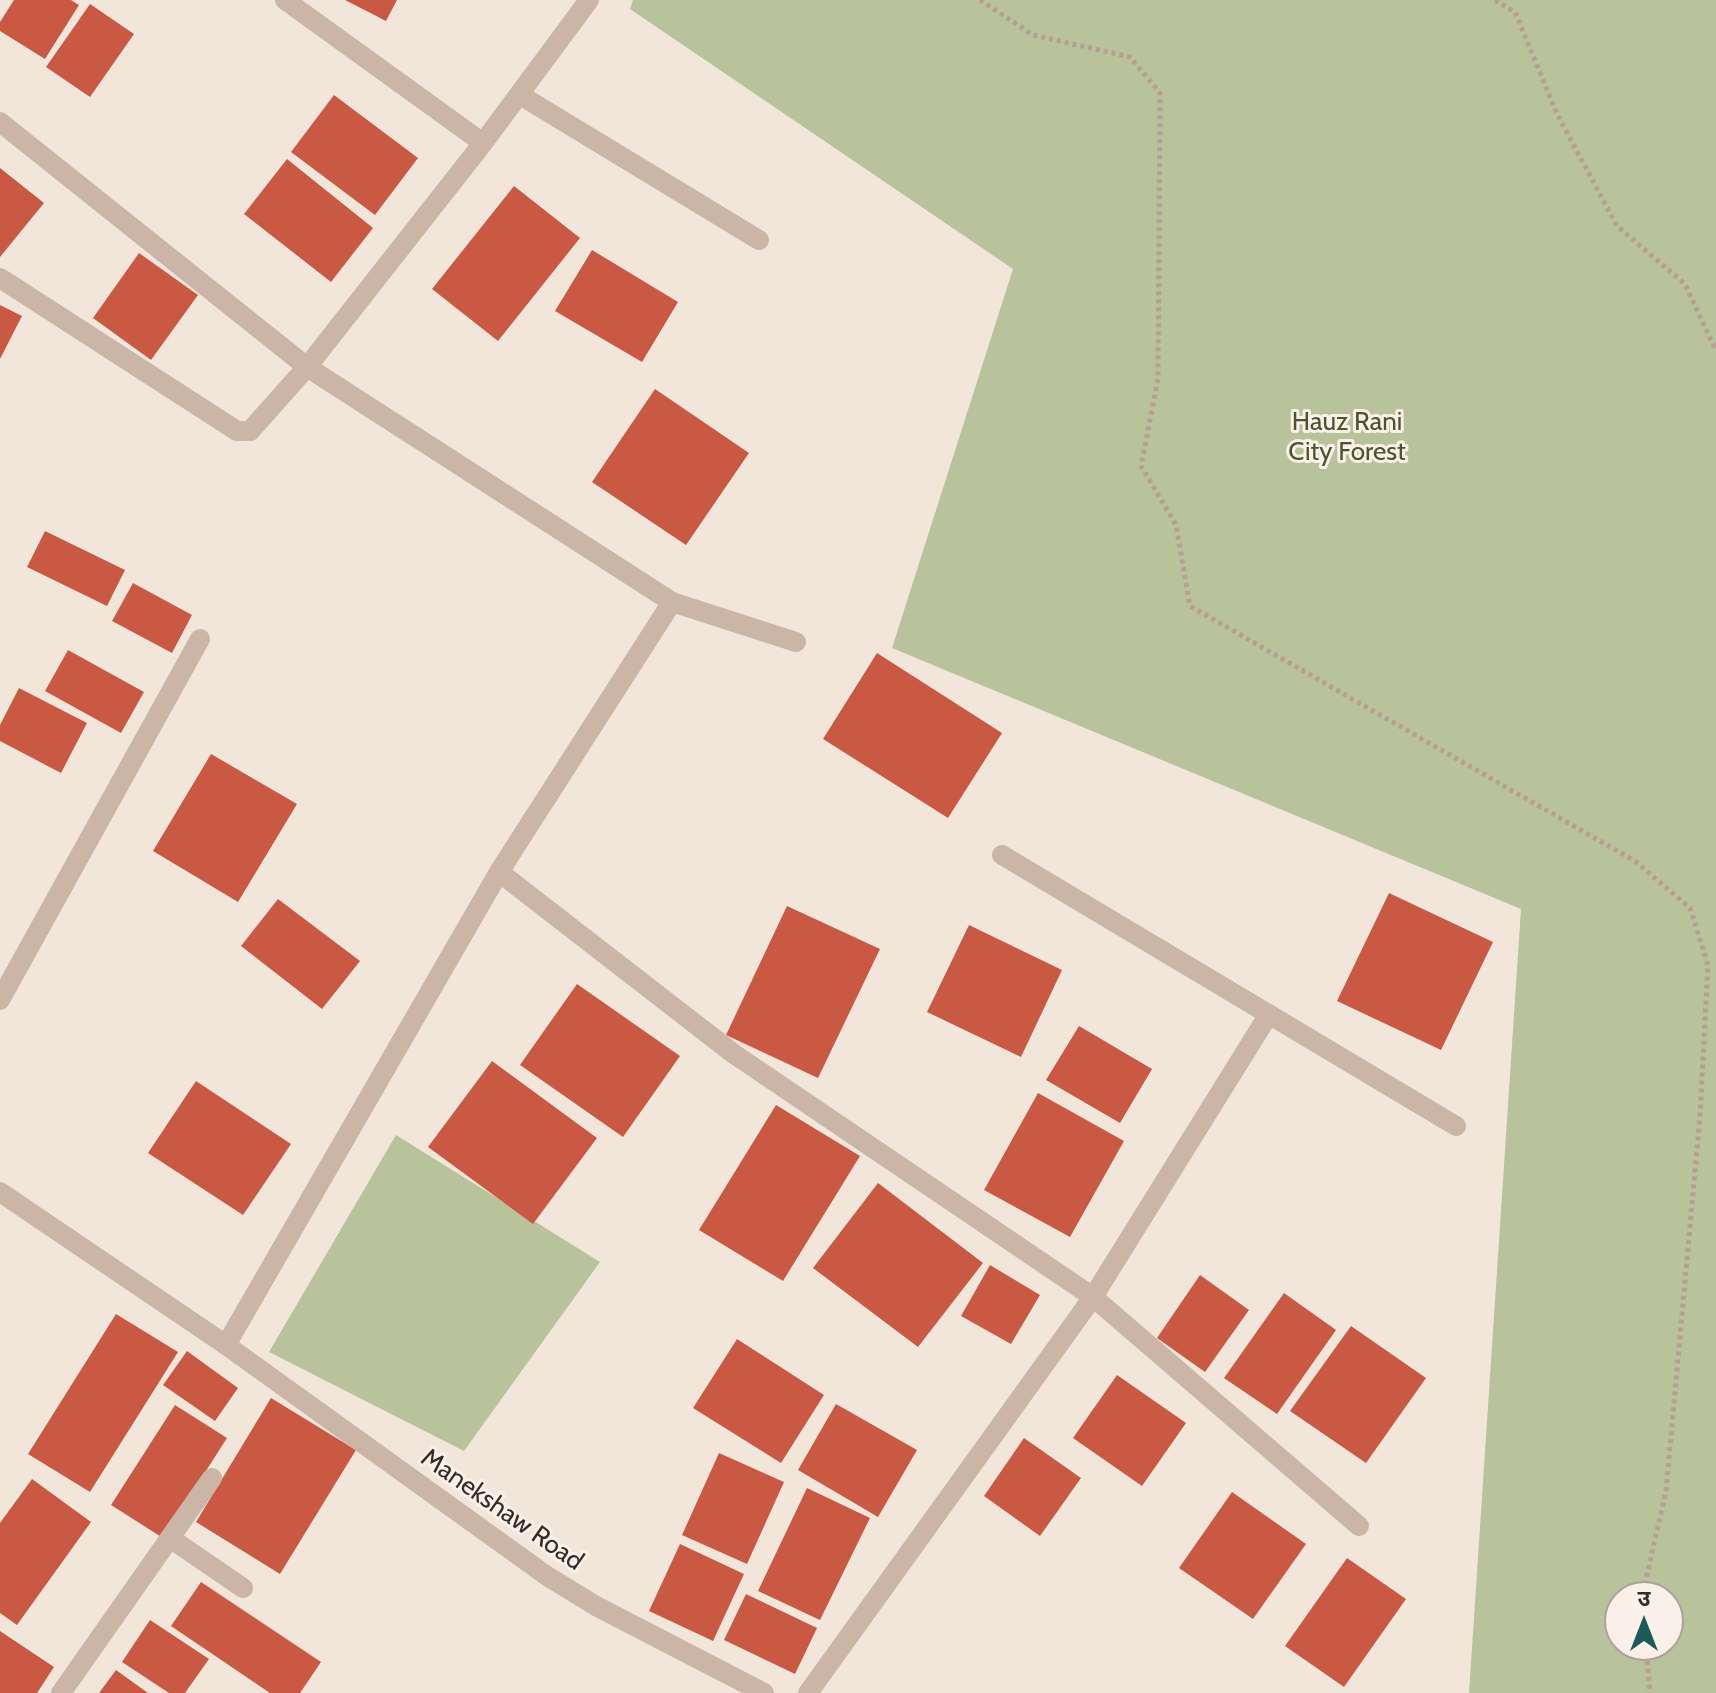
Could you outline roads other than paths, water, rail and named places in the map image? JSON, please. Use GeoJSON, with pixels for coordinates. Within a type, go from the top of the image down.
{"type":"FeatureCollection","features":[{"type":"Feature","properties":{"kind":"street"},"geometry":{"type":"LineString","coordinates":[[285,0],[483,143]]}},
{"type":"Feature","properties":{"kind":"street"},"geometry":{"type":"LineString","coordinates":[[0,278],[237,431],[250,431],[307,367],[520,95],[589,0]]}},
{"type":"Feature","properties":{"kind":"street"},"geometry":{"type":"LineString","coordinates":[[520,95],[759,240]]}},
{"type":"Feature","properties":{"kind":"street"},"geometry":{"type":"LineString","coordinates":[[0,122],[307,367],[672,602],[796,642]]}},
{"type":"Feature","properties":{"kind":"street"},"geometry":{"type":"LineString","coordinates":[[226,1345],[499,872],[672,602]]}},
{"type":"Feature","properties":{"kind":"street"},"geometry":{"type":"LineString","coordinates":[[0,1000],[200,639]]}},
{"type":"Feature","properties":{"kind":"street"},"geometry":{"type":"LineString","coordinates":[[1002,855],[1456,1126]]}},
{"type":"Feature","properties":{"kind":"street"},"geometry":{"type":"LineString","coordinates":[[499,872],[734,1054],[1093,1297],[1359,1526]]}},
{"type":"Feature","properties":{"kind":"street"},"geometry":{"type":"LineString","coordinates":[[808,1693],[1093,1297],[1269,1014]]}},
{"type":"Feature","properties":{"kind":"street","name":"Manekshaw Road"},"geometry":{"type":"LineString","coordinates":[[0,1192],[226,1345],[547,1576],[596,1606],[764,1693]]}},
{"type":"Feature","properties":{"kind":"street"},"geometry":{"type":"LineString","coordinates":[[61,1693],[212,1478]]}},
{"type":"Feature","properties":{"kind":"street"},"geometry":{"type":"LineString","coordinates":[[170,1538],[243,1588]]}},
{"type":"Feature","properties":{"kind":"park label","name":"Hauz Rani City Forest"},"geometry":{"type":"Point","coordinates":[1347,437]}}]}
